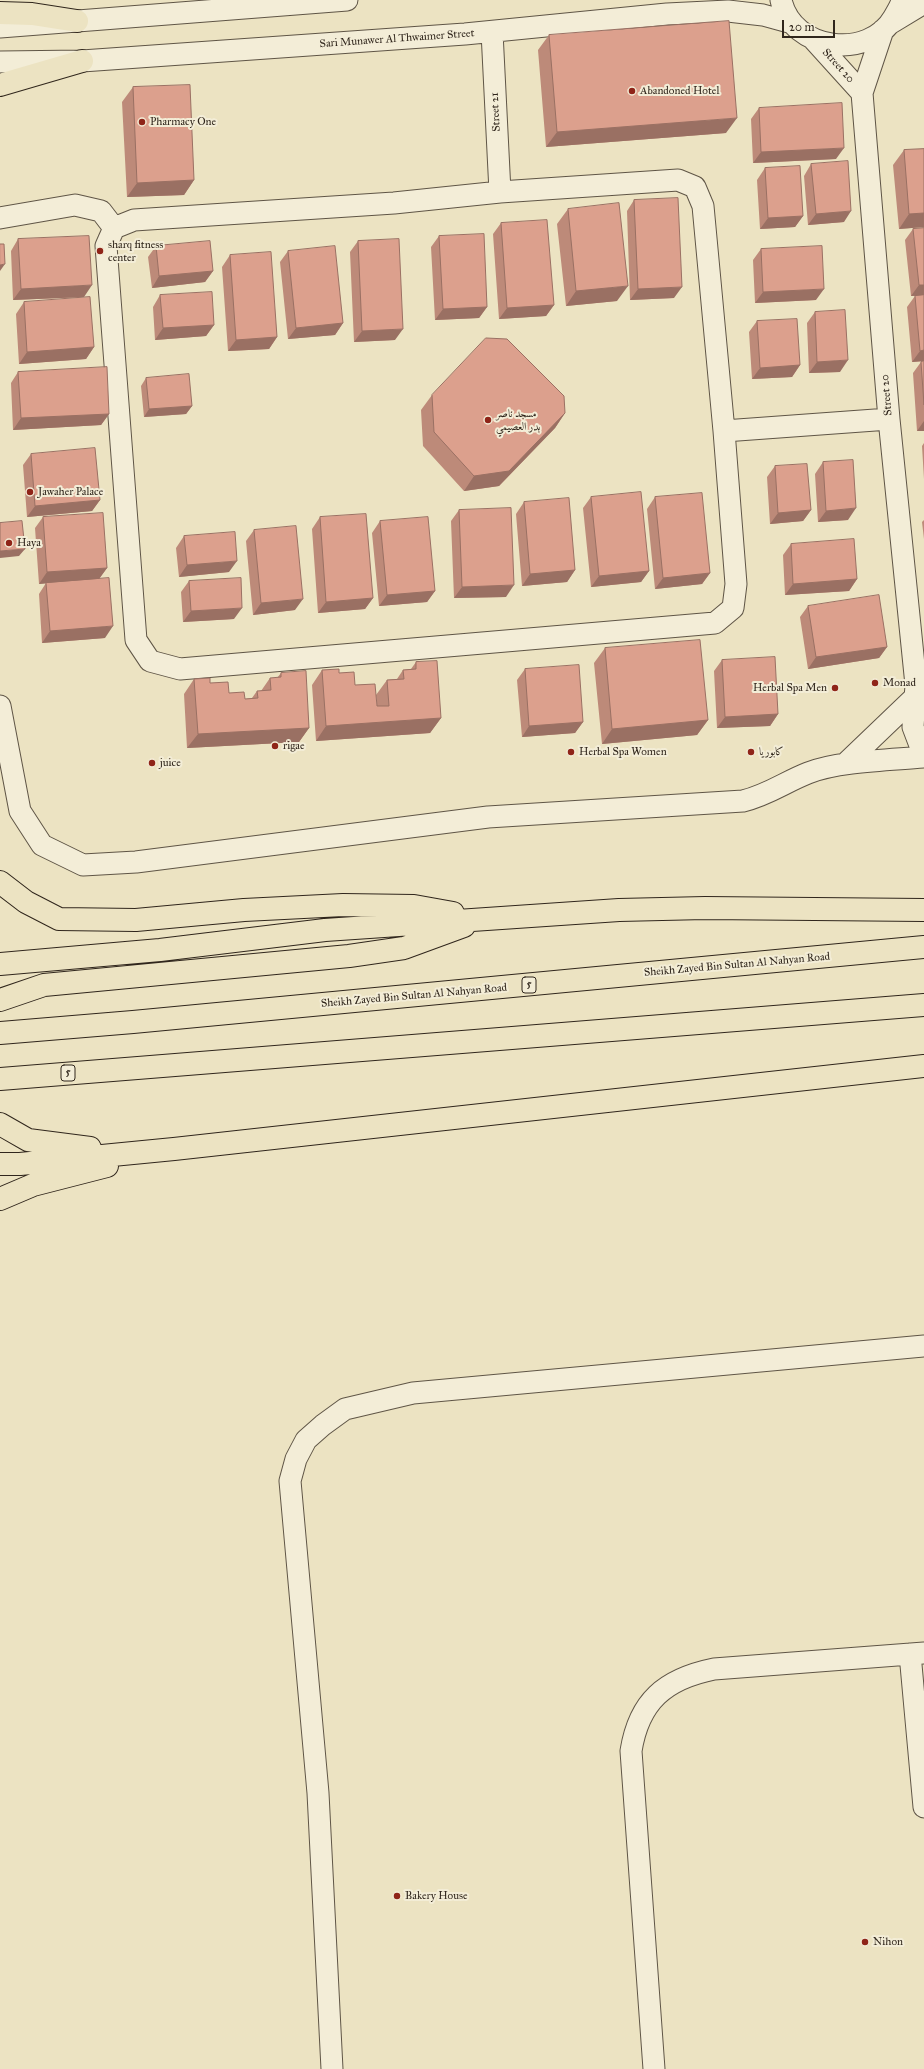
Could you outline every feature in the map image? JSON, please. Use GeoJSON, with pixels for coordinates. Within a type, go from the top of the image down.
{"type":"FeatureCollection","features":[{"type":"Feature","properties":{"kind":"main road"},"geometry":{"type":"LineString","coordinates":[[0,13],[32,14],[77,21]]}},
{"type":"Feature","properties":{"kind":"main road"},"geometry":{"type":"LineString","coordinates":[[0,85],[82,61]]}},
{"type":"Feature","properties":{"kind":"main road"},"geometry":{"type":"LineString","coordinates":[[0,882],[26,902],[59,919],[136,920],[244,910],[343,905],[414,906],[483,918]]}},
{"type":"Feature","properties":{"kind":"main road"},"geometry":{"type":"LineString","coordinates":[[0,964],[160,950],[325,930],[483,918],[619,910],[705,908],[924,910]]}},
{"type":"Feature","properties":{"kind":"main road"},"geometry":{"type":"LineString","coordinates":[[0,1000],[44,986],[349,956],[404,948],[483,918]]}},
{"type":"Feature","properties":{"kind":"main road","name":"Sheikh Zayed Bin Sultan Al Nahyan Road"},"geometry":{"type":"LineString","coordinates":[[0,1033],[133,1022],[924,947]]}},
{"type":"Feature","properties":{"kind":"main road","name":"5"},"geometry":{"type":"LineString","coordinates":[[0,1079],[924,1005]]}},
{"type":"Feature","properties":{"kind":"main road"},"geometry":{"type":"LineString","coordinates":[[0,1164],[20,1164],[174,1149],[924,1066]]}},
{"type":"Feature","properties":{"kind":"main road"},"geometry":{"type":"LineString","coordinates":[[0,1124],[28,1140],[132,1152]]}},
{"type":"Feature","properties":{"kind":"main road"},"geometry":{"type":"LineString","coordinates":[[0,1200],[33,1185],[174,1149]]}},
{"type":"Feature","properties":{"kind":"street"},"geometry":{"type":"LineString","coordinates":[[0,27],[347,0]]}},
{"type":"Feature","properties":{"kind":"street"},"geometry":{"type":"LineString","coordinates":[[781,0],[792,23],[802,32],[814,40],[832,45],[850,45],[867,40],[924,3]]}},
{"type":"Feature","properties":{"kind":"street","name":"Street 20"},"geometry":{"type":"LineString","coordinates":[[902,0],[887,27],[862,93],[889,419],[919,704],[913,727],[924,757]]}},
{"type":"Feature","properties":{"kind":"street","name":"Sari Munawer Al Thwaimer Street"},"geometry":{"type":"LineString","coordinates":[[0,62],[82,61],[492,32],[667,14],[728,10],[763,15],[792,23]]}},
{"type":"Feature","properties":{"kind":"street","name":"Street 21"},"geometry":{"type":"LineString","coordinates":[[492,32],[500,192]]}},
{"type":"Feature","properties":{"kind":"street","name":"Street 20"},"geometry":{"type":"LineString","coordinates":[[814,40],[862,93]]}},
{"type":"Feature","properties":{"kind":"street"},"geometry":{"type":"LineString","coordinates":[[678,180],[695,187],[703,206],[724,431],[736,584],[733,608],[715,622],[180,669],[150,661],[136,640],[106,246],[114,228],[134,220],[394,203],[500,192],[678,180]]}},
{"type":"Feature","properties":{"kind":"street"},"geometry":{"type":"LineString","coordinates":[[0,218],[75,205],[101,211],[114,228]]}},
{"type":"Feature","properties":{"kind":"street"},"geometry":{"type":"LineString","coordinates":[[724,431],[889,419]]}},
{"type":"Feature","properties":{"kind":"street"},"geometry":{"type":"LineString","coordinates":[[845,764],[919,704]]}},
{"type":"Feature","properties":{"kind":"street"},"geometry":{"type":"LineString","coordinates":[[0,706],[20,811],[42,845],[83,865],[136,862],[488,817],[743,801],[762,796],[809,772],[845,764],[924,757]]}},
{"type":"Feature","properties":{"kind":"street"},"geometry":{"type":"LineString","coordinates":[[332,2069],[318,1794],[290,1481],[296,1459],[306,1440],[322,1425],[345,1408],[413,1393],[924,1346]]}},
{"type":"Feature","properties":{"kind":"street"},"geometry":{"type":"LineString","coordinates":[[654,2069],[631,1751],[634,1733],[648,1704],[658,1693],[669,1685],[695,1672],[714,1669],[917,1654],[924,1807]]}},
{"type":"Feature","properties":{"kind":"building","name":"Abandoned Hotel"},"geometry":{"type":"Polygon","coordinates":[[[729,21],[737,118],[557,132],[549,35],[729,21]]]}},
{"type":"Feature","properties":{"kind":"building"},"geometry":{"type":"Polygon","coordinates":[[[190,85],[194,180],[137,183],[133,87],[190,85]]]}},
{"type":"Feature","properties":{"kind":"building"},"geometry":{"type":"Polygon","coordinates":[[[842,103],[844,148],[761,152],[759,108],[842,103]]]}},
{"type":"Feature","properties":{"kind":"building"},"geometry":{"type":"Polygon","coordinates":[[[924,149],[924,213],[909,214],[904,150],[924,149]]]}},
{"type":"Feature","properties":{"kind":"building"},"geometry":{"type":"Polygon","coordinates":[[[848,161],[851,211],[816,214],[811,164],[848,161]]]}},
{"type":"Feature","properties":{"kind":"building"},"geometry":{"type":"Polygon","coordinates":[[[800,166],[803,216],[768,218],[765,168],[800,166]]]}},
{"type":"Feature","properties":{"kind":"building"},"geometry":{"type":"Polygon","coordinates":[[[678,198],[682,287],[638,289],[634,200],[678,198]]]}},
{"type":"Feature","properties":{"kind":"building"},"geometry":{"type":"Polygon","coordinates":[[[619,203],[628,286],[576,291],[568,209],[619,203]]]}},
{"type":"Feature","properties":{"kind":"building"},"geometry":{"type":"Polygon","coordinates":[[[547,220],[554,305],[507,308],[501,223],[547,220]]]}},
{"type":"Feature","properties":{"kind":"building"},"geometry":{"type":"Polygon","coordinates":[[[924,228],[924,285],[919,285],[913,229],[924,228]]]}},
{"type":"Feature","properties":{"kind":"building"},"geometry":{"type":"Polygon","coordinates":[[[484,234],[487,307],[443,309],[439,236],[484,234]]]}},
{"type":"Feature","properties":{"kind":"building"},"geometry":{"type":"Polygon","coordinates":[[[89,236],[92,285],[21,289],[18,239],[89,236]]]}},
{"type":"Feature","properties":{"kind":"building"},"geometry":{"type":"Polygon","coordinates":[[[399,239],[403,329],[362,331],[358,241],[399,239]]]}},
{"type":"Feature","properties":{"kind":"building"},"geometry":{"type":"Polygon","coordinates":[[[210,241],[213,271],[159,276],[156,246],[210,241]]]}},
{"type":"Feature","properties":{"kind":"building"},"geometry":{"type":"Polygon","coordinates":[[[0,244],[4,244],[5,264],[0,265],[0,244]]]}},
{"type":"Feature","properties":{"kind":"building"},"geometry":{"type":"Polygon","coordinates":[[[335,246],[343,323],[296,328],[288,251],[335,246]]]}},
{"type":"Feature","properties":{"kind":"building"},"geometry":{"type":"Polygon","coordinates":[[[822,246],[824,289],[763,292],[761,249],[822,246]]]}},
{"type":"Feature","properties":{"kind":"building"},"geometry":{"type":"Polygon","coordinates":[[[271,252],[277,337],[236,340],[230,255],[271,252]]]}},
{"type":"Feature","properties":{"kind":"building"},"geometry":{"type":"Polygon","coordinates":[[[212,292],[214,325],[163,328],[160,295],[212,292]]]}},
{"type":"Feature","properties":{"kind":"building"},"geometry":{"type":"Polygon","coordinates":[[[924,295],[924,350],[920,351],[915,296],[924,295]]]}},
{"type":"Feature","properties":{"kind":"building"},"geometry":{"type":"Polygon","coordinates":[[[90,297],[94,347],[27,352],[24,302],[90,297]]]}},
{"type":"Feature","properties":{"kind":"building"},"geometry":{"type":"Polygon","coordinates":[[[845,310],[848,360],[817,362],[815,312],[845,310]]]}},
{"type":"Feature","properties":{"kind":"building"},"geometry":{"type":"Polygon","coordinates":[[[797,319],[800,365],[760,368],[757,321],[797,319]]]}},
{"type":"Feature","properties":{"kind":"building","name":"مسجد ناصر بدر العصيمي"},"geometry":{"type":"Polygon","coordinates":[[[486,338],[507,339],[564,396],[565,413],[509,471],[474,476],[434,432],[432,395],[486,338]]]}},
{"type":"Feature","properties":{"kind":"building"},"geometry":{"type":"Polygon","coordinates":[[[924,361],[924,405],[921,362],[924,361]]]}},
{"type":"Feature","properties":{"kind":"building"},"geometry":{"type":"Polygon","coordinates":[[[107,367],[109,414],[21,418],[18,372],[107,367]]]}},
{"type":"Feature","properties":{"kind":"building"},"geometry":{"type":"Polygon","coordinates":[[[189,374],[192,406],[149,409],[146,378],[189,374]]]}},
{"type":"Feature","properties":{"kind":"building"},"geometry":{"type":"Polygon","coordinates":[[[95,448],[100,500],[35,506],[31,454],[95,448]]]}},
{"type":"Feature","properties":{"kind":"building"},"geometry":{"type":"Polygon","coordinates":[[[853,460],[856,508],[826,511],[823,462],[853,460]]]}},
{"type":"Feature","properties":{"kind":"building"},"geometry":{"type":"Polygon","coordinates":[[[807,464],[811,510],[778,513],[775,466],[807,464]]]}},
{"type":"Feature","properties":{"kind":"building"},"geometry":{"type":"Polygon","coordinates":[[[641,492],[649,571],[599,576],[591,497],[641,492]]]}},
{"type":"Feature","properties":{"kind":"building"},"geometry":{"type":"Polygon","coordinates":[[[702,493],[710,573],[663,578],[655,497],[702,493]]]}},
{"type":"Feature","properties":{"kind":"building"},"geometry":{"type":"Polygon","coordinates":[[[569,498],[575,570],[530,574],[524,502],[569,498]]]}},
{"type":"Feature","properties":{"kind":"building"},"geometry":{"type":"Polygon","coordinates":[[[511,508],[514,585],[462,587],[459,510],[511,508]]]}},
{"type":"Feature","properties":{"kind":"building"},"geometry":{"type":"Polygon","coordinates":[[[103,513],[107,568],[47,572],[43,517],[103,513]]]}},
{"type":"Feature","properties":{"kind":"building"},"geometry":{"type":"Polygon","coordinates":[[[366,514],[373,598],[326,602],[320,517],[366,514]]]}},
{"type":"Feature","properties":{"kind":"building"},"geometry":{"type":"Polygon","coordinates":[[[428,517],[435,591],[387,595],[380,521],[428,517]]]}},
{"type":"Feature","properties":{"kind":"building"},"geometry":{"type":"Polygon","coordinates":[[[22,521],[25,549],[0,551],[0,523],[22,521]]]}},
{"type":"Feature","properties":{"kind":"building"},"geometry":{"type":"Polygon","coordinates":[[[296,526],[303,599],[261,603],[254,530],[296,526]]]}},
{"type":"Feature","properties":{"kind":"building"},"geometry":{"type":"Polygon","coordinates":[[[235,532],[237,561],[187,565],[184,536],[235,532]]]}},
{"type":"Feature","properties":{"kind":"building"},"geometry":{"type":"Polygon","coordinates":[[[854,539],[857,579],[793,584],[791,544],[854,539]]]}},
{"type":"Feature","properties":{"kind":"building"},"geometry":{"type":"Polygon","coordinates":[[[109,578],[113,626],[50,631],[46,583],[109,578]]]}},
{"type":"Feature","properties":{"kind":"building"},"geometry":{"type":"Polygon","coordinates":[[[241,578],[242,608],[191,611],[189,581],[241,578]]]}},
{"type":"Feature","properties":{"kind":"building"},"geometry":{"type":"Polygon","coordinates":[[[879,595],[887,647],[816,657],[808,606],[879,595]]]}},
{"type":"Feature","properties":{"kind":"building"},"geometry":{"type":"Polygon","coordinates":[[[700,640],[708,720],[612,729],[605,648],[700,640]]]}},
{"type":"Feature","properties":{"kind":"building"},"geometry":{"type":"Polygon","coordinates":[[[775,657],[778,714],[725,717],[722,660],[775,657]]]}},
{"type":"Feature","properties":{"kind":"building"},"geometry":{"type":"Polygon","coordinates":[[[437,661],[441,718],[326,726],[322,670],[339,669],[339,673],[354,672],[355,685],[375,684],[377,706],[389,706],[387,680],[404,679],[403,670],[416,669],[416,662],[437,661]]]}},
{"type":"Feature","properties":{"kind":"building"},"geometry":{"type":"Polygon","coordinates":[[[579,665],[583,722],[529,726],[525,669],[579,665]]]}},
{"type":"Feature","properties":{"kind":"building"},"geometry":{"type":"Polygon","coordinates":[[[306,671],[309,728],[198,734],[194,679],[210,678],[210,683],[228,682],[229,693],[244,692],[245,699],[258,698],[257,691],[271,690],[270,678],[281,677],[281,673],[306,671]]]}},
{"type":"Feature","properties":{"kind":"place","name":"Abandoned Hotel"},"geometry":{"type":"Point","coordinates":[632,91]}},
{"type":"Feature","properties":{"kind":"place","name":"Pharmacy One"},"geometry":{"type":"Point","coordinates":[142,122]}},
{"type":"Feature","properties":{"kind":"place","name":"sharq fitness center"},"geometry":{"type":"Point","coordinates":[100,251]}},
{"type":"Feature","properties":{"kind":"place","name":"مسجد ناصر بدر العصيمي"},"geometry":{"type":"Point","coordinates":[488,420]}},
{"type":"Feature","properties":{"kind":"place","name":"Jawaher Palace"},"geometry":{"type":"Point","coordinates":[30,492]}},
{"type":"Feature","properties":{"kind":"place","name":"Haya"},"geometry":{"type":"Point","coordinates":[9,543]}},
{"type":"Feature","properties":{"kind":"place","name":"Monad"},"geometry":{"type":"Point","coordinates":[875,683]}},
{"type":"Feature","properties":{"kind":"place","name":"Herbal Spa Men"},"geometry":{"type":"Point","coordinates":[835,688]}},
{"type":"Feature","properties":{"kind":"place","name":"rigae"},"geometry":{"type":"Point","coordinates":[275,746]}},
{"type":"Feature","properties":{"kind":"place","name":"Herbal Spa Women"},"geometry":{"type":"Point","coordinates":[571,752]}},
{"type":"Feature","properties":{"kind":"place","name":"كابوريا"},"geometry":{"type":"Point","coordinates":[751,752]}},
{"type":"Feature","properties":{"kind":"place","name":"juice"},"geometry":{"type":"Point","coordinates":[152,763]}},
{"type":"Feature","properties":{"kind":"place","name":"Bakery House"},"geometry":{"type":"Point","coordinates":[397,1896]}},
{"type":"Feature","properties":{"kind":"place","name":"Nihon"},"geometry":{"type":"Point","coordinates":[865,1942]}}]}
